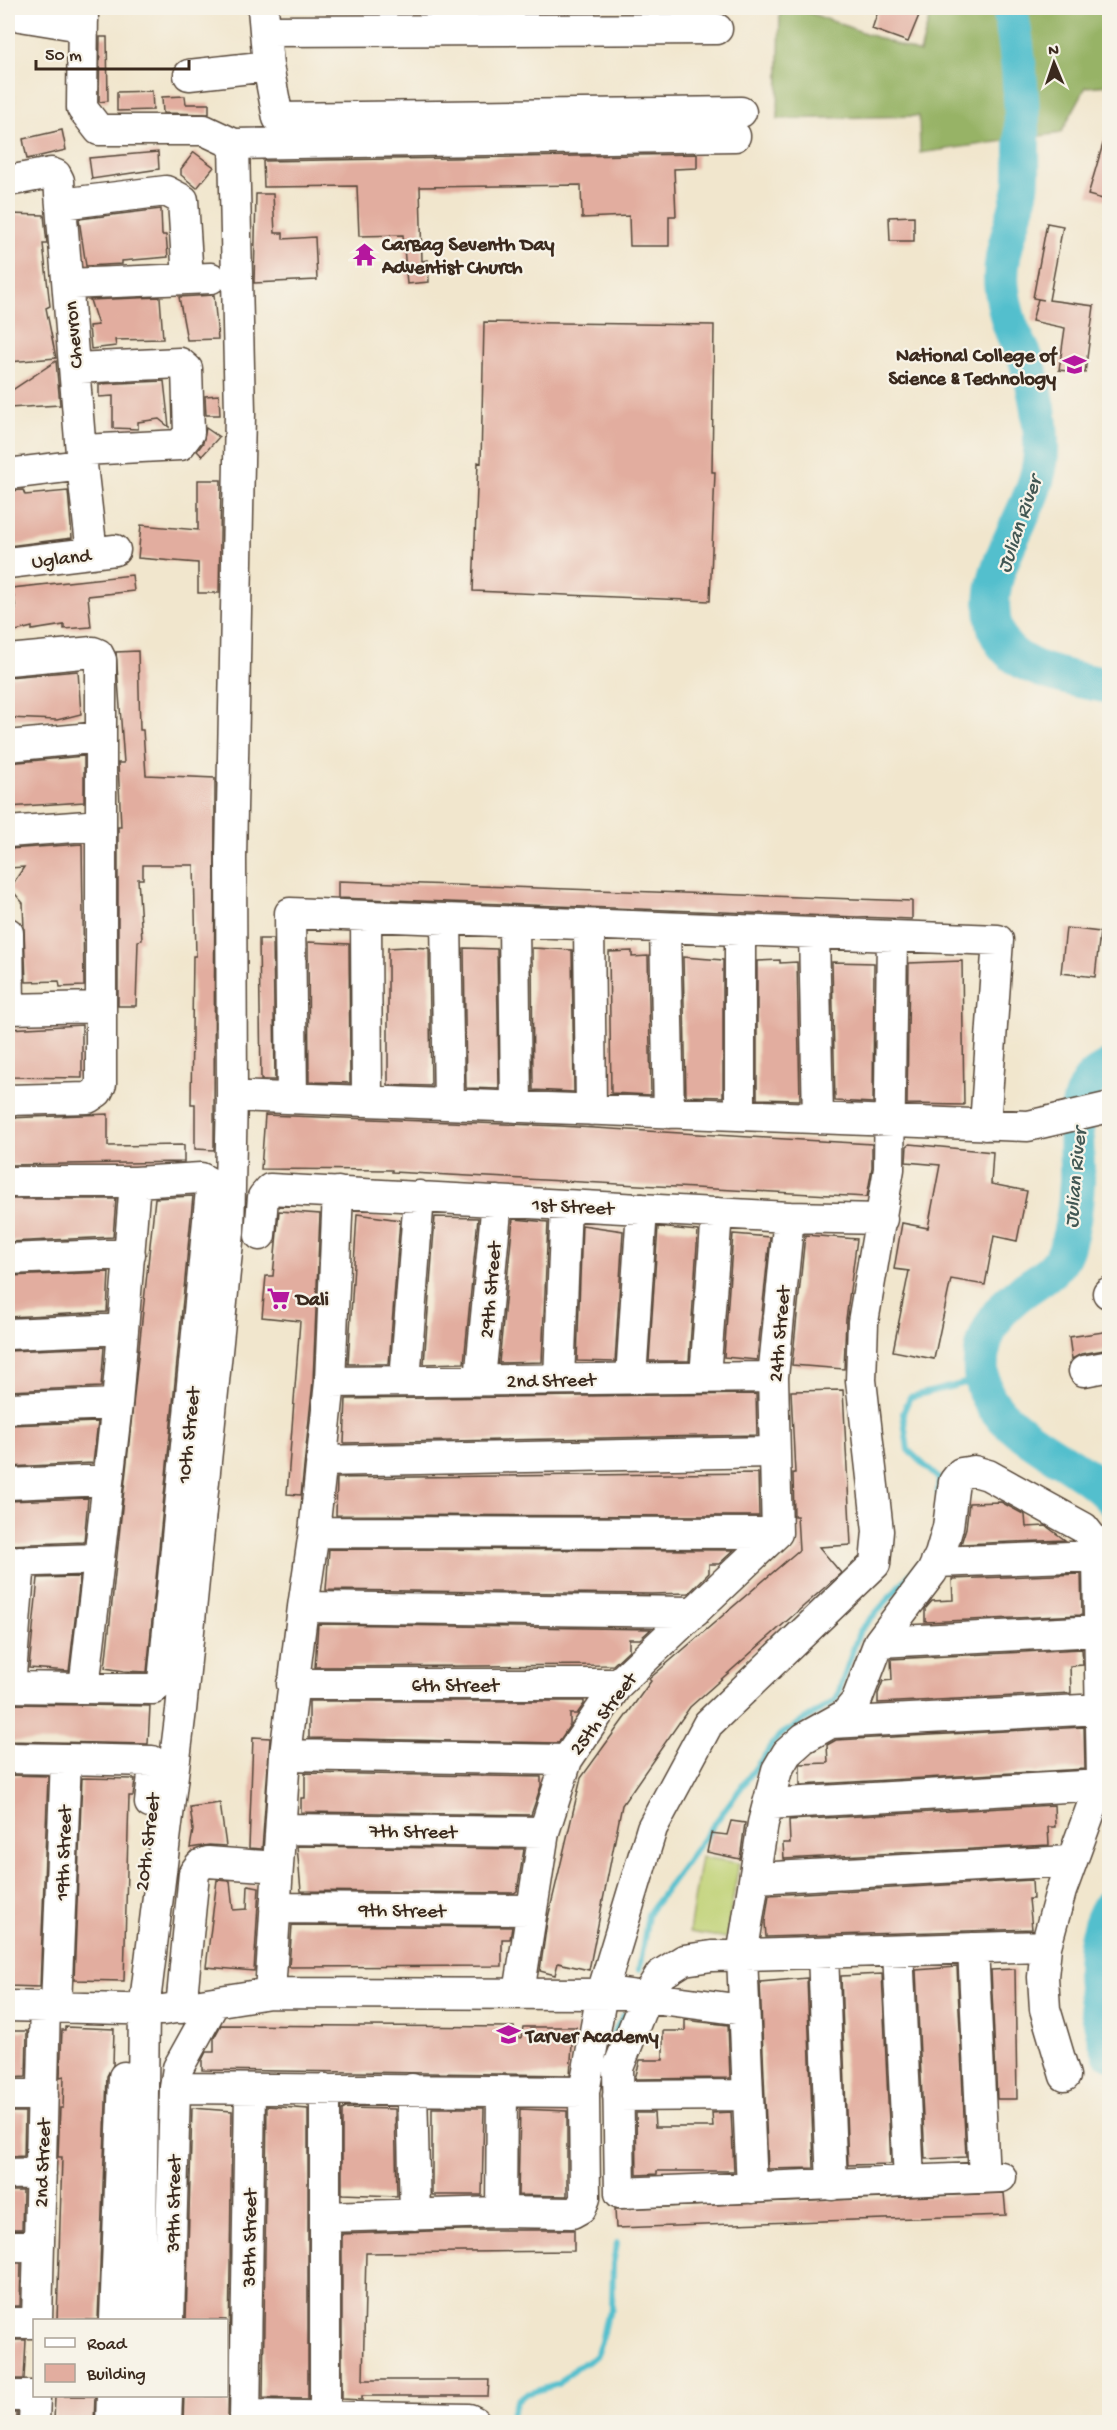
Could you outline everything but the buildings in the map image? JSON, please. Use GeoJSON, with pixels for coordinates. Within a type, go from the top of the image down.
{"type":"FeatureCollection","features":[{"type":"Feature","properties":{"kind":"street"},"geometry":{"type":"LineString","coordinates":[[25,13],[78,18],[82,108],[99,130],[204,130],[234,144],[738,124],[278,118],[268,66],[264,20],[659,18],[717,29]]}},
{"type":"Feature","properties":{"kind":"street"},"geometry":{"type":"LineString","coordinates":[[189,75],[268,66]]}},
{"type":"Feature","properties":{"kind":"street"},"geometry":{"type":"LineString","coordinates":[[115,2319],[152,2009],[229,1232],[232,1096],[231,858],[240,412],[234,144]]}},
{"type":"Feature","properties":{"kind":"street","name":"Chevron"},"geometry":{"type":"LineString","coordinates":[[8,181],[56,175],[61,204],[82,458],[104,551]]}},
{"type":"Feature","properties":{"kind":"street"},"geometry":{"type":"LineString","coordinates":[[61,204],[166,191],[183,200],[200,279],[68,284]]}},
{"type":"Feature","properties":{"kind":"street"},"geometry":{"type":"LineString","coordinates":[[8,474],[82,458],[180,445],[189,433],[187,369],[180,363],[75,368]]}},
{"type":"Feature","properties":{"kind":"street","name":"Ugland"},"geometry":{"type":"LineString","coordinates":[[8,563],[104,551]]}},
{"type":"Feature","properties":{"kind":"street"},"geometry":{"type":"LineString","coordinates":[[8,660],[93,652],[98,654],[101,660],[100,1084],[97,1092],[88,1098],[8,1100]]}},
{"type":"Feature","properties":{"kind":"street"},"geometry":{"type":"LineString","coordinates":[[8,746],[101,737]]}},
{"type":"Feature","properties":{"kind":"street"},"geometry":{"type":"LineString","coordinates":[[8,832],[100,825]]}},
{"type":"Feature","properties":{"kind":"street"},"geometry":{"type":"LineString","coordinates":[[292,1098],[290,913],[998,940],[985,1125]]}},
{"type":"Feature","properties":{"kind":"street"},"geometry":{"type":"LineString","coordinates":[[366,916],[367,1101]]}},
{"type":"Feature","properties":{"kind":"street"},"geometry":{"type":"LineString","coordinates":[[446,919],[449,1104]]}},
{"type":"Feature","properties":{"kind":"street"},"geometry":{"type":"LineString","coordinates":[[514,922],[516,1107]]}},
{"type":"Feature","properties":{"kind":"street"},"geometry":{"type":"LineString","coordinates":[[589,925],[591,1110]]}},
{"type":"Feature","properties":{"kind":"street"},"geometry":{"type":"LineString","coordinates":[[665,928],[669,1113]]}},
{"type":"Feature","properties":{"kind":"street"},"geometry":{"type":"LineString","coordinates":[[740,930],[740,1115]]}},
{"type":"Feature","properties":{"kind":"street"},"geometry":{"type":"LineString","coordinates":[[8,933],[8,1009],[99,1007]]}},
{"type":"Feature","properties":{"kind":"street"},"geometry":{"type":"LineString","coordinates":[[814,933],[818,1118]]}},
{"type":"Feature","properties":{"kind":"street"},"geometry":{"type":"LineString","coordinates":[[325,2217],[501,2212],[572,2214],[581,2208],[585,2198],[584,2092],[603,1993],[652,1828],[708,1724],[875,1564],[878,1531],[861,1380],[863,1322],[889,1169],[892,936]]}},
{"type":"Feature","properties":{"kind":"street"},"geometry":{"type":"LineString","coordinates":[[232,1096],[1028,1126],[1110,1107]]}},
{"type":"Feature","properties":{"kind":"street","name":"10th Street"},"geometry":{"type":"LineString","coordinates":[[84,1688],[153,1689],[163,1681],[211,1190],[208,1182],[201,1178],[135,1182]]}},
{"type":"Feature","properties":{"kind":"street"},"geometry":{"type":"LineString","coordinates":[[8,1182],[135,1182],[117,1404],[84,1688],[9,1687],[14,1561],[98,1559]]}},
{"type":"Feature","properties":{"kind":"street","name":"1st Street"},"geometry":{"type":"LineString","coordinates":[[260,1235],[265,1192],[270,1189],[789,1217],[882,1219]]}},
{"type":"Feature","properties":{"kind":"street"},"geometry":{"type":"LineString","coordinates":[[270,1993],[285,1755],[292,1684],[314,1532],[330,1382],[338,1192]]}},
{"type":"Feature","properties":{"kind":"street"},"geometry":{"type":"LineString","coordinates":[[405,1381],[419,1196]]}},
{"type":"Feature","properties":{"kind":"street","name":"29th Street"},"geometry":{"type":"LineString","coordinates":[[480,1380],[497,1201]]}},
{"type":"Feature","properties":{"kind":"street"},"geometry":{"type":"LineString","coordinates":[[559,1379],[566,1205]]}},
{"type":"Feature","properties":{"kind":"street"},"geometry":{"type":"LineString","coordinates":[[631,1378],[642,1209]]}},
{"type":"Feature","properties":{"kind":"street"},"geometry":{"type":"LineString","coordinates":[[705,1377],[717,1213]]}},
{"type":"Feature","properties":{"kind":"street","name":"24th Street"},"geometry":{"type":"LineString","coordinates":[[775,1452],[773,1377],[789,1217]]}},
{"type":"Feature","properties":{"kind":"street"},"geometry":{"type":"LineString","coordinates":[[8,1259],[130,1254]]}},
{"type":"Feature","properties":{"kind":"street"},"geometry":{"type":"LineString","coordinates":[[8,1334],[123,1329]]}},
{"type":"Feature","properties":{"kind":"street","name":"2nd Street"},"geometry":{"type":"LineString","coordinates":[[330,1382],[773,1377]]}},
{"type":"Feature","properties":{"kind":"street"},"geometry":{"type":"LineString","coordinates":[[8,1408],[117,1404]]}},
{"type":"Feature","properties":{"kind":"street"},"geometry":{"type":"LineString","coordinates":[[314,1532],[777,1533],[775,1452],[321,1461]]}},
{"type":"Feature","properties":{"kind":"street"},"geometry":{"type":"LineString","coordinates":[[752,2188],[741,1956],[768,1804],[777,1770],[787,1753],[804,1738],[845,1715],[856,1702],[879,1642],[936,1563],[948,1527],[954,1482],[961,1473],[974,1471],[988,1475],[1084,1527],[1095,1542],[1101,1709],[1101,1785],[1069,1861],[1046,1946],[1043,1977],[1045,2009],[1065,2076]]}},
{"type":"Feature","properties":{"kind":"street"},"geometry":{"type":"LineString","coordinates":[[8,1484],[108,1480]]}},
{"type":"Feature","properties":{"kind":"street","name":"25th Street"},"geometry":{"type":"LineString","coordinates":[[519,1994],[530,1910],[544,1832],[567,1760],[618,1684],[777,1533]]}},
{"type":"Feature","properties":{"kind":"street"},"geometry":{"type":"LineString","coordinates":[[936,1563],[1097,1556]]}},
{"type":"Feature","properties":{"kind":"street"},"geometry":{"type":"LineString","coordinates":[[303,1607],[695,1612]]}},
{"type":"Feature","properties":{"kind":"street"},"geometry":{"type":"LineString","coordinates":[[879,1642],[1099,1631]]}},
{"type":"Feature","properties":{"kind":"street","name":"6th Street"},"geometry":{"type":"LineString","coordinates":[[292,1684],[618,1684]]}},
{"type":"Feature","properties":{"kind":"street"},"geometry":{"type":"LineString","coordinates":[[831,1723],[1101,1709]]}},
{"type":"Feature","properties":{"kind":"street"},"geometry":{"type":"LineString","coordinates":[[285,1755],[567,1760]]}},
{"type":"Feature","properties":{"kind":"street"},"geometry":{"type":"LineString","coordinates":[[8,1758],[66,1759]]}},
{"type":"Feature","properties":{"kind":"street","name":"20th Street"},"geometry":{"type":"LineString","coordinates":[[66,1759],[146,1758],[154,1765],[152,2009]]}},
{"type":"Feature","properties":{"kind":"street","name":"19th Street"},"geometry":{"type":"LineString","coordinates":[[50,2006],[66,1759]]}},
{"type":"Feature","properties":{"kind":"street"},"geometry":{"type":"LineString","coordinates":[[768,1804],[1101,1785]]}},
{"type":"Feature","properties":{"kind":"street","name":"7th Street"},"geometry":{"type":"LineString","coordinates":[[281,1829],[544,1832]]}},
{"type":"Feature","properties":{"kind":"street"},"geometry":{"type":"LineString","coordinates":[[756,1878],[1069,1861]]}},
{"type":"Feature","properties":{"kind":"street"},"geometry":{"type":"LineString","coordinates":[[140,2319],[152,2009],[194,1873],[200,1865],[208,1862],[278,1867]]}},
{"type":"Feature","properties":{"kind":"street","name":"9th Street"},"geometry":{"type":"LineString","coordinates":[[275,1908],[530,1910]]}},
{"type":"Feature","properties":{"kind":"street"},"geometry":{"type":"LineString","coordinates":[[973,1948],[993,2177],[620,2193],[618,2068],[646,1997],[660,1975],[684,1960],[741,1956],[973,1948],[1046,1946]]}},
{"type":"Feature","properties":{"kind":"street"},"geometry":{"type":"LineString","coordinates":[[898,1951],[909,2181]]}},
{"type":"Feature","properties":{"kind":"street"},"geometry":{"type":"LineString","coordinates":[[823,1953],[832,2185]]}},
{"type":"Feature","properties":{"kind":"street"},"geometry":{"type":"LineString","coordinates":[[8,2006],[152,2009],[214,2003],[270,1993],[603,1993],[743,2010]]}},
{"type":"Feature","properties":{"kind":"street","name":"39th Street"},"geometry":{"type":"LineString","coordinates":[[169,2319],[175,2088],[178,2068],[214,2003]]}},
{"type":"Feature","properties":{"kind":"street","name":"2nd Street"},"geometry":{"type":"LineString","coordinates":[[36,2319],[43,2095],[50,2006]]}},
{"type":"Feature","properties":{"kind":"street"},"geometry":{"type":"LineString","coordinates":[[175,2088],[584,2092]]}},
{"type":"Feature","properties":{"kind":"street","name":"38th Street"},"geometry":{"type":"LineString","coordinates":[[245,2419],[250,2089]]}},
{"type":"Feature","properties":{"kind":"street"},"geometry":{"type":"LineString","coordinates":[[325,2089],[325,2416]]}},
{"type":"Feature","properties":{"kind":"street"},"geometry":{"type":"LineString","coordinates":[[412,2089],[415,2215]]}},
{"type":"Feature","properties":{"kind":"street"},"geometry":{"type":"LineString","coordinates":[[501,2212],[502,2091]]}},
{"type":"Feature","properties":{"kind":"street"},"geometry":{"type":"LineString","coordinates":[[8,2095],[43,2095]]}},
{"type":"Feature","properties":{"kind":"street"},"geometry":{"type":"LineString","coordinates":[[618,2096],[748,2095]]}},
{"type":"Feature","properties":{"kind":"street"},"geometry":{"type":"LineString","coordinates":[[8,2174],[40,2174]]}},
{"type":"Feature","properties":{"kind":"street"},"geometry":{"type":"LineString","coordinates":[[8,2246],[39,2246]]}},
{"type":"Feature","properties":{"kind":"street"},"geometry":{"type":"LineString","coordinates":[[8,2323],[33,2322]]}},
{"type":"Feature","properties":{"kind":"street"},"geometry":{"type":"LineString","coordinates":[[8,2396],[33,2396]]}},
{"type":"Feature","properties":{"kind":"street"},"geometry":{"type":"LineString","coordinates":[[34,2422],[35,2397]]}},
{"type":"Feature","properties":{"kind":"street"},"geometry":{"type":"LineString","coordinates":[[111,2422],[112,2397]]}},
{"type":"Feature","properties":{"kind":"street"},"geometry":{"type":"LineString","coordinates":[[138,2422],[139,2397]]}},
{"type":"Feature","properties":{"kind":"street"},"geometry":{"type":"LineString","coordinates":[[166,2422],[167,2397]]}},
{"type":"Feature","properties":{"kind":"street"},"geometry":{"type":"LineString","coordinates":[[245,2419],[325,2416],[469,2419],[475,2422]]}},
{"type":"Feature","properties":{"kind":"green space"},"geometry":{"type":"Polygon","coordinates":[[[780,8],[796,8],[920,53],[932,8],[1109,8],[1109,85],[1086,87],[1061,133],[920,153],[919,116],[778,119],[780,8]]]}},
{"type":"Feature","properties":{"kind":"green space"},"geometry":{"type":"Polygon","coordinates":[[[701,1857],[739,1863],[726,1938],[689,1932],[701,1857]]]}},
{"type":"Feature","properties":{"kind":"waterway","name":"Julian River"},"geometry":{"type":"LineString","coordinates":[[1010,8],[1020,77],[1022,173],[1021,188],[1004,251],[1001,277],[1009,321],[1026,359],[1033,385],[1038,408],[1041,453],[1030,497],[1010,541],[994,585],[992,608],[996,631],[1003,645],[1015,656],[1045,671],[1110,686]]}},
{"type":"Feature","properties":{"kind":"waterway","name":"Julian River"},"geometry":{"type":"LineString","coordinates":[[1110,1067],[1088,1083],[1078,1109],[1076,1199],[1066,1249],[1057,1265],[1014,1298],[997,1316],[986,1338],[981,1363],[984,1388],[992,1404],[1005,1419],[1079,1471],[1110,1497]]}},
{"type":"Feature","properties":{"kind":"waterway"},"geometry":{"type":"LineString","coordinates":[[938,1493],[939,1479],[908,1450],[903,1413],[910,1397],[981,1379]]}},
{"type":"Feature","properties":{"kind":"waterway"},"geometry":{"type":"LineString","coordinates":[[639,1970],[648,1914],[779,1736],[836,1700],[859,1632],[920,1563]]}},
{"type":"Feature","properties":{"kind":"waterway","name":"Julian River"},"geometry":{"type":"LineString","coordinates":[[1110,1906],[1102,1923],[1094,1959],[1096,1997],[1110,2052]]}},
{"type":"Feature","properties":{"kind":"waterway"},"geometry":{"type":"LineString","coordinates":[[605,2048],[624,2015]]}},
{"type":"Feature","properties":{"kind":"waterway"},"geometry":{"type":"LineString","coordinates":[[509,2422],[517,2400],[526,2394],[559,2384],[575,2368],[596,2355],[606,2318],[612,2309],[613,2264],[617,2243]]}},
{"type":"Feature","properties":{"kind":"place","name":"CarBag Seventh Day Adventist Church"},"geometry":{"type":"Point","coordinates":[364,254]}},
{"type":"Feature","properties":{"kind":"place","name":"National College of Science & Technology"},"geometry":{"type":"Point","coordinates":[1074,365]}},
{"type":"Feature","properties":{"kind":"place","name":"Dali"},"geometry":{"type":"Point","coordinates":[278,1298]}},
{"type":"Feature","properties":{"kind":"place","name":"Tarver Academy"},"geometry":{"type":"Point","coordinates":[508,2035]}}]}
